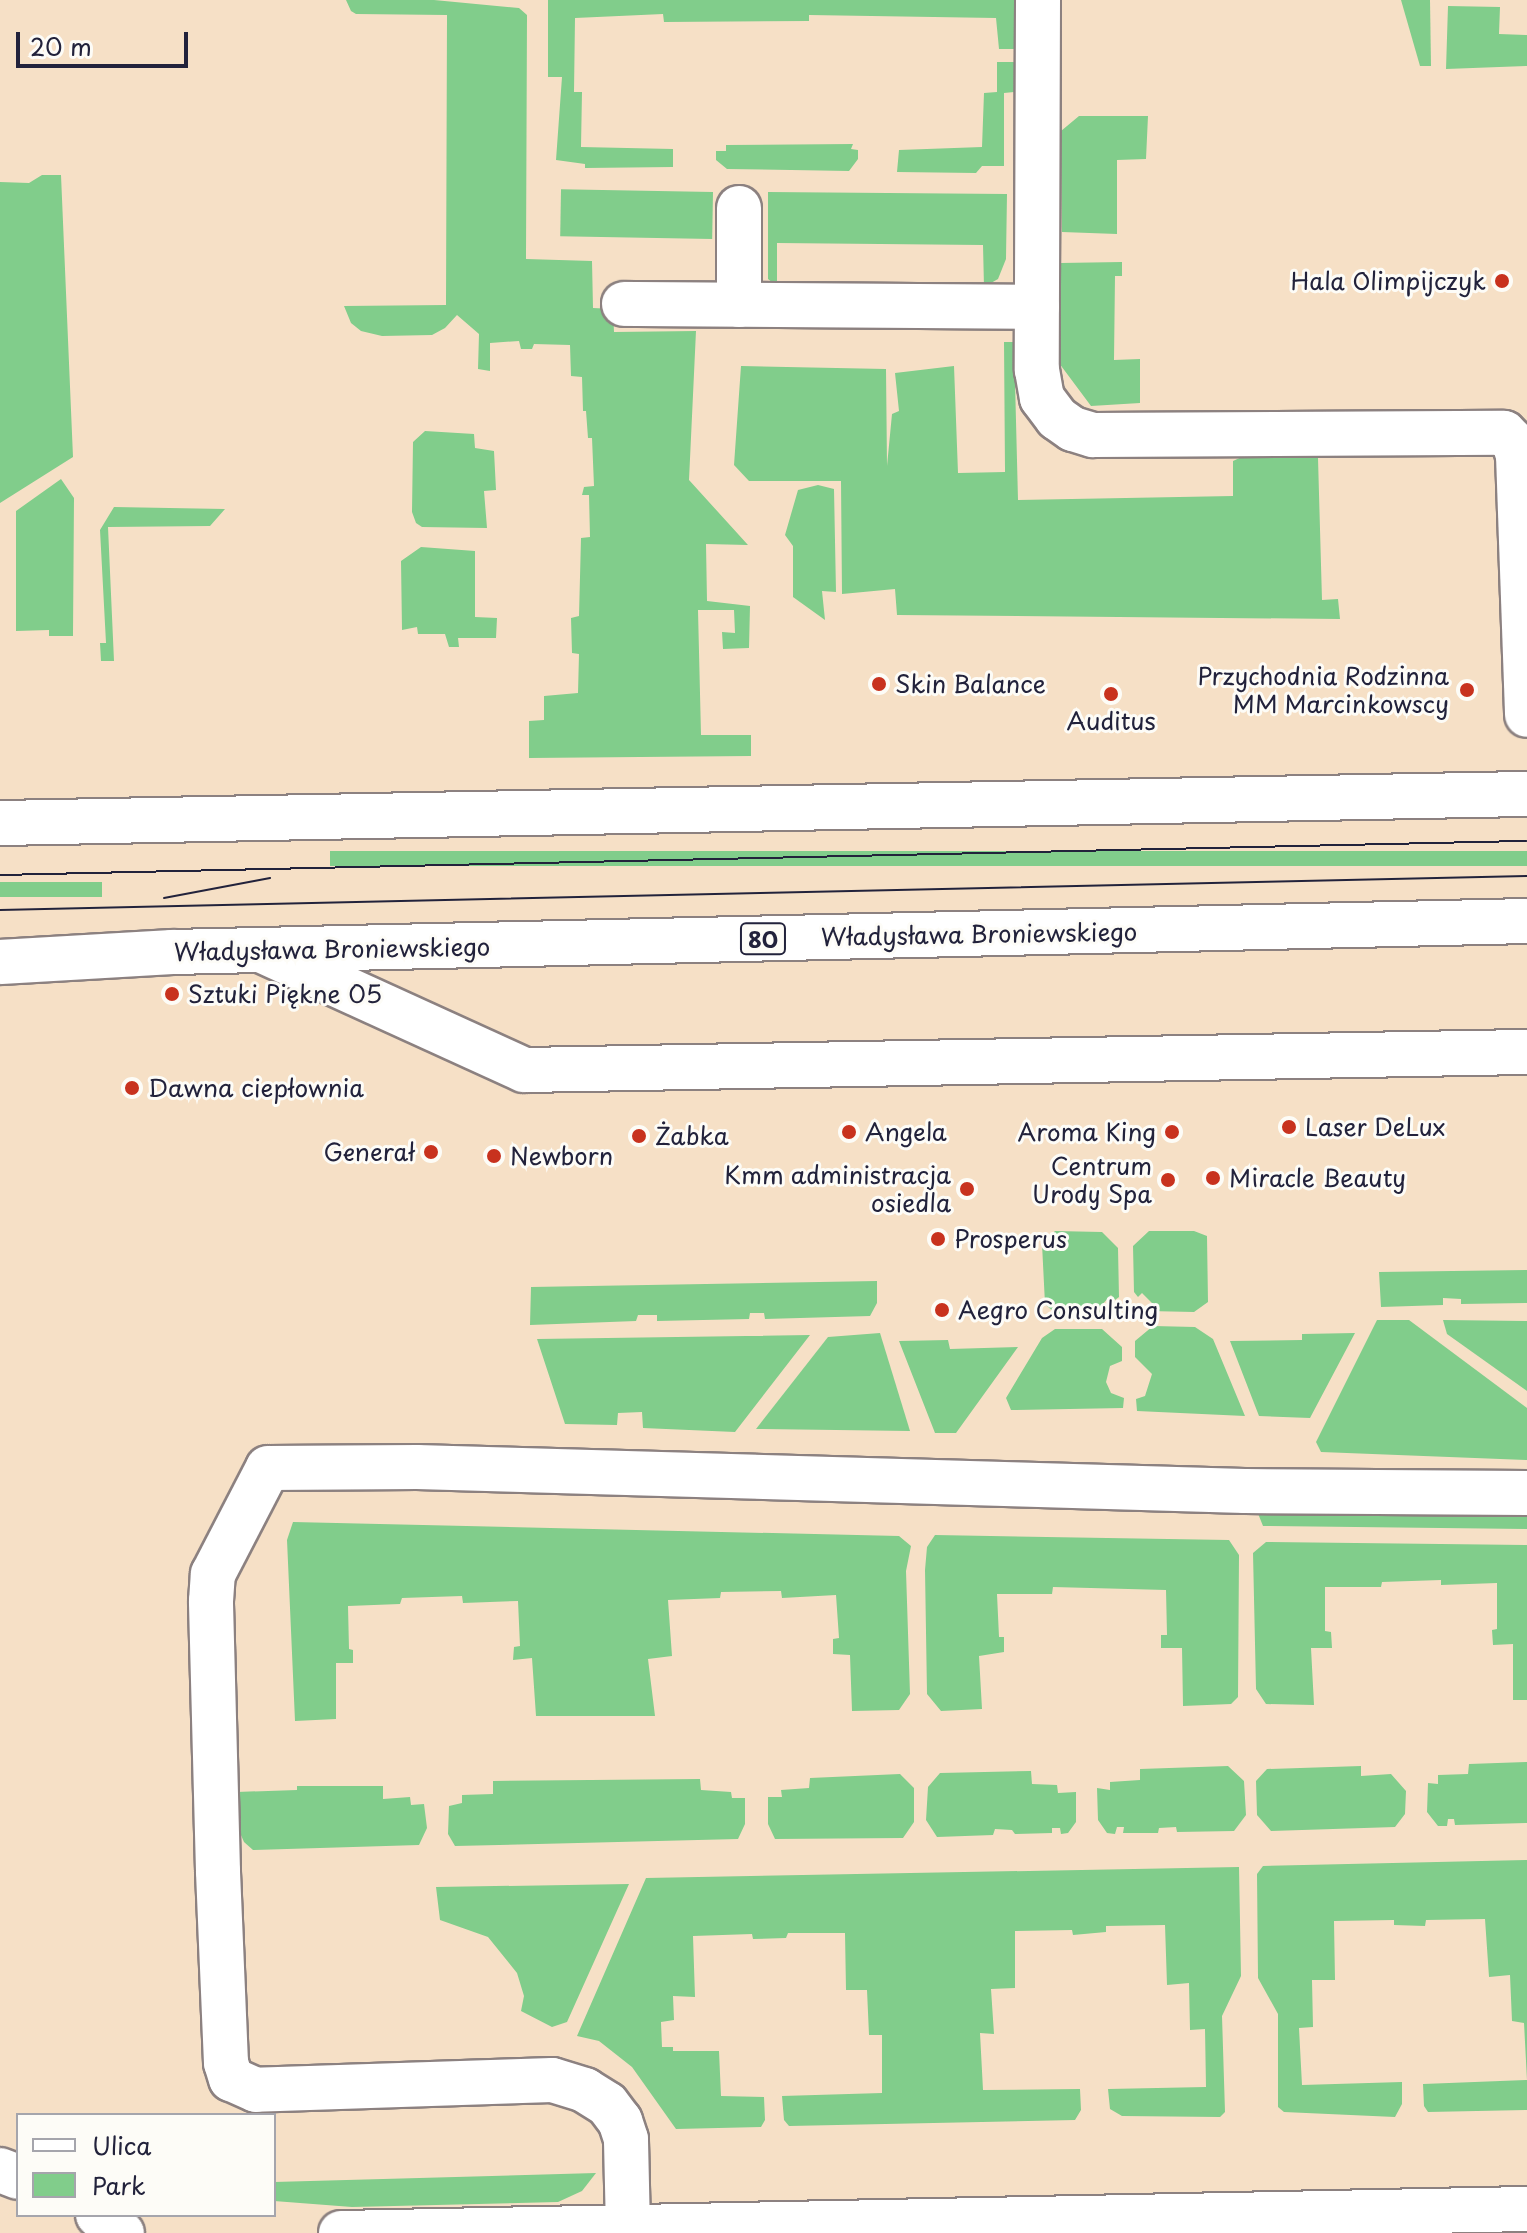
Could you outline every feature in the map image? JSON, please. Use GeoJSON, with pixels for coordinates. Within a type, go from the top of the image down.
{"type":"FeatureCollection","features":[{"type":"Feature","properties":{"kind":"street"},"geometry":{"type":"LineString","coordinates":[[1038,0],[1037,370],[1042,398],[1057,418],[1073,429],[1093,435],[1504,433],[1514,443],[1518,455],[1527,715]]}},
{"type":"Feature","properties":{"kind":"street"},"geometry":{"type":"LineString","coordinates":[[739,208],[739,305]]}},
{"type":"Feature","properties":{"kind":"street"},"geometry":{"type":"LineString","coordinates":[[624,304],[1037,307]]}},
{"type":"Feature","properties":{"kind":"street"},"geometry":{"type":"LineString","coordinates":[[0,823],[1527,794]]}},
{"type":"Feature","properties":{"kind":"street","name":"Władysława Broniewskiego"},"geometry":{"type":"LineString","coordinates":[[0,962],[263,951],[1527,921]]}},
{"type":"Feature","properties":{"kind":"street"},"geometry":{"type":"LineString","coordinates":[[263,951],[524,1070],[1527,1052]]}},
{"type":"Feature","properties":{"kind":"street"},"geometry":{"type":"LineString","coordinates":[[628,2229],[626,2139],[620,2121],[607,2104],[585,2090],[552,2080],[256,2090],[231,2079],[226,2063],[221,1960],[211,1601],[213,1574],[219,1560],[268,1468],[417,1467],[1245,1491],[1527,1493]]}},
{"type":"Feature","properties":{"kind":"street"},"geometry":{"type":"LineString","coordinates":[[341,2233],[1032,2226],[1527,2209]]}},
{"type":"Feature","properties":{"kind":"street"},"geometry":{"type":"LineString","coordinates":[[101,2217],[122,2233]]}},
{"type":"Feature","properties":{"kind":"green space"},"geometry":{"type":"Polygon","coordinates":[[[346,0],[434,0],[519,8],[527,15],[526,259],[592,261],[593,308],[613,309],[614,332],[696,331],[689,480],[748,545],[706,544],[707,601],[750,606],[749,648],[723,649],[722,632],[735,633],[734,610],[698,610],[701,735],[751,735],[751,756],[529,758],[529,721],[544,720],[544,696],[578,693],[579,654],[572,653],[571,618],[579,616],[581,538],[590,537],[589,495],[582,495],[584,487],[594,486],[592,438],[588,438],[586,411],[583,411],[582,377],[571,376],[570,345],[534,344],[532,349],[521,349],[519,341],[490,343],[490,371],[478,369],[479,334],[457,315],[445,328],[432,335],[382,336],[361,331],[351,323],[344,306],[446,305],[447,15],[356,14],[346,0]]]}},
{"type":"Feature","properties":{"kind":"green space"},"geometry":{"type":"Polygon","coordinates":[[[548,0],[1015,0],[1015,49],[999,49],[996,18],[809,15],[809,21],[664,22],[663,14],[575,18],[574,92],[582,92],[581,147],[673,149],[673,167],[585,168],[585,164],[556,160],[562,77],[548,77],[548,0]]]}},
{"type":"Feature","properties":{"kind":"green space"},"geometry":{"type":"Polygon","coordinates":[[[1401,0],[1430,0],[1431,66],[1420,66],[1401,0]]]}},
{"type":"Feature","properties":{"kind":"green space"},"geometry":{"type":"Polygon","coordinates":[[[1448,6],[1500,7],[1499,34],[1527,35],[1527,66],[1446,69],[1448,6]]]}},
{"type":"Feature","properties":{"kind":"green space"},"geometry":{"type":"Polygon","coordinates":[[[997,62],[1014,62],[1014,92],[1004,93],[1004,166],[982,166],[976,173],[897,172],[899,150],[982,147],[984,93],[997,92],[997,62]]]}},
{"type":"Feature","properties":{"kind":"green space"},"geometry":{"type":"Polygon","coordinates":[[[1079,116],[1148,116],[1146,159],[1117,160],[1117,234],[1062,232],[1061,131],[1079,116]]]}},
{"type":"Feature","properties":{"kind":"green space"},"geometry":{"type":"Polygon","coordinates":[[[853,144],[851,149],[858,150],[858,159],[849,171],[727,169],[716,160],[716,151],[726,151],[726,145],[853,144]]]}},
{"type":"Feature","properties":{"kind":"green space"},"geometry":{"type":"Polygon","coordinates":[[[42,175],[61,175],[73,457],[0,503],[0,182],[29,183],[42,175]]]}},
{"type":"Feature","properties":{"kind":"green space"},"geometry":{"type":"Polygon","coordinates":[[[561,189],[713,192],[712,239],[560,236],[561,189]]]}},
{"type":"Feature","properties":{"kind":"green space"},"geometry":{"type":"Polygon","coordinates":[[[768,192],[1007,194],[1006,259],[998,279],[984,287],[983,245],[777,243],[777,286],[768,279],[768,192]]]}},
{"type":"Feature","properties":{"kind":"green space"},"geometry":{"type":"Polygon","coordinates":[[[1122,262],[1122,276],[1115,276],[1114,360],[1140,359],[1140,403],[1091,406],[1056,359],[1060,263],[1122,262]]]}},
{"type":"Feature","properties":{"kind":"green space"},"geometry":{"type":"Polygon","coordinates":[[[1004,342],[1014,342],[1018,500],[1233,496],[1233,461],[1246,455],[1318,458],[1322,600],[1338,599],[1340,619],[897,615],[895,589],[842,594],[841,481],[749,481],[734,465],[741,366],[886,369],[887,466],[892,414],[899,411],[895,373],[954,366],[958,473],[1005,472],[1004,342]]]}},
{"type":"Feature","properties":{"kind":"green space"},"geometry":{"type":"Polygon","coordinates":[[[425,431],[474,434],[475,448],[494,451],[496,490],[484,491],[487,528],[422,527],[416,523],[412,512],[413,442],[425,431]]]}},
{"type":"Feature","properties":{"kind":"green space"},"geometry":{"type":"Polygon","coordinates":[[[61,479],[74,498],[73,636],[49,636],[49,630],[16,631],[16,511],[61,479]]]}},
{"type":"Feature","properties":{"kind":"green space"},"geometry":{"type":"Polygon","coordinates":[[[818,485],[834,489],[836,592],[822,591],[825,620],[793,597],[793,546],[785,535],[798,490],[818,485]]]}},
{"type":"Feature","properties":{"kind":"green space"},"geometry":{"type":"Polygon","coordinates":[[[114,507],[225,509],[210,526],[108,527],[114,661],[101,661],[100,643],[106,643],[100,530],[114,507]]]}},
{"type":"Feature","properties":{"kind":"green space"},"geometry":{"type":"Polygon","coordinates":[[[421,547],[475,551],[475,617],[497,618],[496,638],[458,638],[459,647],[449,647],[445,634],[418,634],[417,627],[402,630],[401,561],[421,547]]]}},
{"type":"Feature","properties":{"kind":"green space"},"geometry":{"type":"Polygon","coordinates":[[[330,851],[1527,851],[1527,866],[330,866],[330,851]]]}},
{"type":"Feature","properties":{"kind":"green space"},"geometry":{"type":"Polygon","coordinates":[[[0,882],[102,882],[102,897],[0,897],[0,882]]]}},
{"type":"Feature","properties":{"kind":"green space"},"geometry":{"type":"Polygon","coordinates":[[[1055,1231],[1102,1232],[1118,1248],[1119,1297],[1115,1300],[1111,1295],[1099,1308],[1100,1314],[1057,1315],[1045,1304],[1042,1244],[1055,1231]]]}},
{"type":"Feature","properties":{"kind":"green space"},"geometry":{"type":"Polygon","coordinates":[[[1149,1231],[1194,1231],[1207,1236],[1208,1302],[1194,1312],[1148,1311],[1154,1305],[1142,1293],[1138,1297],[1134,1292],[1133,1246],[1149,1231]]]}},
{"type":"Feature","properties":{"kind":"green space"},"geometry":{"type":"Polygon","coordinates":[[[1527,1270],[1527,1303],[1461,1304],[1461,1299],[1443,1298],[1443,1305],[1381,1307],[1379,1272],[1527,1270]]]}},
{"type":"Feature","properties":{"kind":"green space"},"geometry":{"type":"Polygon","coordinates":[[[877,1281],[877,1303],[870,1316],[765,1319],[764,1313],[750,1313],[749,1319],[657,1321],[657,1315],[638,1315],[636,1321],[530,1325],[531,1287],[877,1281]]]}},
{"type":"Feature","properties":{"kind":"green space"},"geometry":{"type":"Polygon","coordinates":[[[1377,1320],[1409,1320],[1527,1408],[1527,1460],[1321,1452],[1316,1442],[1377,1320]]]}},
{"type":"Feature","properties":{"kind":"green space"},"geometry":{"type":"Polygon","coordinates":[[[1443,1320],[1527,1321],[1527,1391],[1447,1334],[1443,1320]]]}},
{"type":"Feature","properties":{"kind":"green space"},"geometry":{"type":"Polygon","coordinates":[[[1153,1326],[1195,1327],[1213,1339],[1245,1416],[1137,1411],[1136,1399],[1145,1396],[1152,1374],[1135,1357],[1135,1341],[1153,1326]]]}},
{"type":"Feature","properties":{"kind":"green space"},"geometry":{"type":"Polygon","coordinates":[[[1055,1329],[1102,1329],[1122,1347],[1122,1361],[1110,1366],[1106,1382],[1111,1393],[1124,1398],[1123,1408],[1011,1410],[1006,1398],[1042,1338],[1055,1329]]]}},
{"type":"Feature","properties":{"kind":"green space"},"geometry":{"type":"Polygon","coordinates":[[[880,1333],[910,1431],[756,1429],[828,1337],[880,1333]]]}},
{"type":"Feature","properties":{"kind":"green space"},"geometry":{"type":"Polygon","coordinates":[[[1355,1333],[1310,1418],[1259,1416],[1230,1341],[1302,1340],[1302,1334],[1355,1333]]]}},
{"type":"Feature","properties":{"kind":"green space"},"geometry":{"type":"Polygon","coordinates":[[[810,1335],[735,1432],[643,1428],[642,1412],[618,1413],[617,1425],[565,1424],[537,1339],[810,1335]]]}},
{"type":"Feature","properties":{"kind":"green space"},"geometry":{"type":"Polygon","coordinates":[[[948,1340],[950,1349],[1018,1347],[956,1433],[935,1433],[899,1341],[948,1340]]]}},
{"type":"Feature","properties":{"kind":"green space"},"geometry":{"type":"Polygon","coordinates":[[[1255,1506],[1527,1515],[1527,1529],[1263,1526],[1255,1506]]]}},
{"type":"Feature","properties":{"kind":"green space"},"geometry":{"type":"Polygon","coordinates":[[[293,1522],[899,1536],[911,1546],[906,1571],[910,1694],[899,1710],[852,1711],[850,1655],[833,1654],[833,1639],[839,1638],[836,1595],[782,1598],[781,1591],[721,1592],[720,1598],[668,1600],[672,1656],[648,1659],[655,1716],[536,1716],[532,1658],[513,1660],[514,1647],[520,1646],[518,1601],[463,1603],[462,1596],[402,1598],[400,1604],[348,1606],[349,1649],[353,1650],[353,1663],[336,1663],[336,1719],[295,1721],[287,1540],[293,1522]]]}},
{"type":"Feature","properties":{"kind":"green space"},"geometry":{"type":"Polygon","coordinates":[[[935,1535],[1229,1540],[1239,1555],[1238,1697],[1231,1704],[1183,1706],[1182,1648],[1161,1648],[1161,1635],[1167,1635],[1166,1590],[1053,1587],[1052,1594],[997,1594],[999,1637],[1004,1637],[1004,1652],[979,1656],[982,1709],[941,1711],[927,1694],[925,1570],[927,1547],[935,1535]]]}},
{"type":"Feature","properties":{"kind":"green space"},"geometry":{"type":"Polygon","coordinates":[[[1266,1542],[1527,1545],[1527,1700],[1513,1700],[1513,1644],[1493,1645],[1492,1630],[1497,1629],[1497,1583],[1441,1585],[1441,1580],[1382,1582],[1381,1587],[1325,1587],[1325,1631],[1331,1632],[1332,1648],[1311,1648],[1314,1705],[1266,1704],[1256,1689],[1253,1553],[1266,1542]]]}},
{"type":"Feature","properties":{"kind":"green space"},"geometry":{"type":"Polygon","coordinates":[[[1527,1762],[1527,1823],[1455,1825],[1454,1819],[1448,1819],[1447,1826],[1438,1826],[1427,1812],[1428,1783],[1438,1784],[1438,1775],[1468,1774],[1469,1764],[1527,1762]]]}},
{"type":"Feature","properties":{"kind":"green space"},"geometry":{"type":"Polygon","coordinates":[[[1228,1766],[1244,1781],[1246,1815],[1234,1831],[1177,1832],[1176,1827],[1159,1828],[1158,1833],[1123,1833],[1124,1827],[1117,1827],[1115,1834],[1107,1833],[1098,1820],[1097,1788],[1110,1790],[1110,1782],[1140,1780],[1140,1769],[1228,1766]]]}},
{"type":"Feature","properties":{"kind":"green space"},"geometry":{"type":"Polygon","coordinates":[[[1361,1766],[1361,1776],[1391,1774],[1406,1791],[1405,1814],[1395,1827],[1271,1831],[1257,1815],[1256,1781],[1267,1769],[1361,1766]]]}},
{"type":"Feature","properties":{"kind":"green space"},"geometry":{"type":"Polygon","coordinates":[[[1031,1771],[1032,1784],[1057,1785],[1058,1793],[1076,1792],[1076,1822],[1068,1833],[1061,1834],[1060,1828],[1052,1828],[1052,1833],[1015,1834],[1012,1830],[995,1829],[993,1835],[937,1837],[926,1820],[928,1787],[940,1773],[1031,1771]]]}},
{"type":"Feature","properties":{"kind":"green space"},"geometry":{"type":"Polygon","coordinates":[[[900,1774],[914,1788],[914,1822],[903,1838],[775,1839],[768,1824],[768,1797],[782,1797],[781,1790],[809,1788],[810,1778],[900,1774]]]}},
{"type":"Feature","properties":{"kind":"green space"},"geometry":{"type":"Polygon","coordinates":[[[700,1779],[701,1790],[731,1792],[732,1798],[745,1798],[745,1824],[738,1839],[455,1846],[448,1834],[449,1806],[462,1803],[462,1795],[493,1794],[493,1781],[700,1779]]]}},
{"type":"Feature","properties":{"kind":"green space"},"geometry":{"type":"Polygon","coordinates":[[[297,1786],[383,1786],[383,1799],[410,1797],[411,1805],[424,1804],[427,1828],[419,1845],[253,1850],[244,1842],[237,1826],[237,1792],[297,1790],[297,1786]]]}},
{"type":"Feature","properties":{"kind":"green space"},"geometry":{"type":"Polygon","coordinates":[[[1527,1860],[1527,2080],[1524,2023],[1512,2021],[1510,1975],[1489,1977],[1485,1919],[1426,1920],[1425,1926],[1394,1925],[1394,1920],[1334,1921],[1335,1980],[1312,1980],[1313,2027],[1299,2028],[1302,2085],[1402,2082],[1402,2104],[1395,2117],[1284,2112],[1278,2107],[1278,2014],[1258,1978],[1257,1874],[1263,1866],[1527,1860]]]}},
{"type":"Feature","properties":{"kind":"green space"},"geometry":{"type":"Polygon","coordinates":[[[1239,1867],[1241,1976],[1222,2016],[1225,2112],[1220,2117],[1122,2116],[1110,2109],[1108,2089],[1206,2087],[1205,2029],[1190,2030],[1189,1983],[1167,1985],[1165,1925],[1106,1926],[1106,1932],[1073,1935],[1072,1930],[1015,1931],[1015,1988],[991,1989],[994,2034],[980,2033],[983,2090],[1080,2089],[1081,2110],[1075,2120],[789,2126],[784,2120],[782,2096],[882,2093],[882,2035],[869,2035],[867,1990],[846,1990],[845,1933],[788,1933],[786,1938],[753,1939],[752,1934],[693,1936],[695,1997],[673,1996],[674,2020],[661,2022],[662,2047],[673,2047],[673,2051],[719,2051],[721,2096],[764,2097],[765,2120],[761,2127],[676,2129],[632,2067],[599,2041],[577,2036],[646,1878],[1239,1867]]]}},
{"type":"Feature","properties":{"kind":"green space"},"geometry":{"type":"Polygon","coordinates":[[[629,1884],[567,2022],[552,2027],[521,2011],[524,1996],[517,1973],[488,1937],[440,1920],[436,1887],[629,1884]]]}},
{"type":"Feature","properties":{"kind":"green space"},"geometry":{"type":"Polygon","coordinates":[[[1527,2080],[1527,2110],[1428,2112],[1424,2106],[1423,2084],[1527,2080]]]}},
{"type":"Feature","properties":{"kind":"green space"},"geometry":{"type":"Polygon","coordinates":[[[596,2173],[582,2191],[558,2202],[352,2207],[276,2201],[276,2182],[596,2173]]]}},
{"type":"Feature","properties":{"kind":"tram line"},"geometry":{"type":"LineString","coordinates":[[0,875],[1527,841]]}},
{"type":"Feature","properties":{"kind":"tram line"},"geometry":{"type":"LineString","coordinates":[[0,910],[1527,876]]}},
{"type":"Feature","properties":{"kind":"tram line"},"geometry":{"type":"LineString","coordinates":[[164,898],[270,878]]}},
{"type":"Feature","properties":{"kind":"place","name":"Hala Olimpijczyk"},"geometry":{"type":"Point","coordinates":[1502,281]}},
{"type":"Feature","properties":{"kind":"place","name":"Skin Balance"},"geometry":{"type":"Point","coordinates":[879,684]}},
{"type":"Feature","properties":{"kind":"place","name":"Przychodnia Rodzinna MM Marcinkowscy"},"geometry":{"type":"Point","coordinates":[1467,690]}},
{"type":"Feature","properties":{"kind":"place","name":"Auditus"},"geometry":{"type":"Point","coordinates":[1111,694]}},
{"type":"Feature","properties":{"kind":"place","name":"Sztuki Piękne 05"},"geometry":{"type":"Point","coordinates":[172,994]}},
{"type":"Feature","properties":{"kind":"place","name":"Dawna ciepłownia"},"geometry":{"type":"Point","coordinates":[132,1088]}},
{"type":"Feature","properties":{"kind":"place","name":"Laser DeLux"},"geometry":{"type":"Point","coordinates":[1289,1127]}},
{"type":"Feature","properties":{"kind":"place","name":"Angela"},"geometry":{"type":"Point","coordinates":[849,1132]}},
{"type":"Feature","properties":{"kind":"place","name":"Aroma King"},"geometry":{"type":"Point","coordinates":[1172,1132]}},
{"type":"Feature","properties":{"kind":"place","name":"Żabka"},"geometry":{"type":"Point","coordinates":[639,1136]}},
{"type":"Feature","properties":{"kind":"place","name":"Generał"},"geometry":{"type":"Point","coordinates":[431,1152]}},
{"type":"Feature","properties":{"kind":"place","name":"Newborn"},"geometry":{"type":"Point","coordinates":[494,1156]}},
{"type":"Feature","properties":{"kind":"place","name":"Miracle Beauty"},"geometry":{"type":"Point","coordinates":[1213,1178]}},
{"type":"Feature","properties":{"kind":"place","name":"Centrum Urody Spa"},"geometry":{"type":"Point","coordinates":[1168,1180]}},
{"type":"Feature","properties":{"kind":"place","name":"Kmm administracja osiedla"},"geometry":{"type":"Point","coordinates":[967,1189]}},
{"type":"Feature","properties":{"kind":"place","name":"Prosperus"},"geometry":{"type":"Point","coordinates":[938,1239]}},
{"type":"Feature","properties":{"kind":"place","name":"Aegro Consulting"},"geometry":{"type":"Point","coordinates":[942,1310]}}]}
